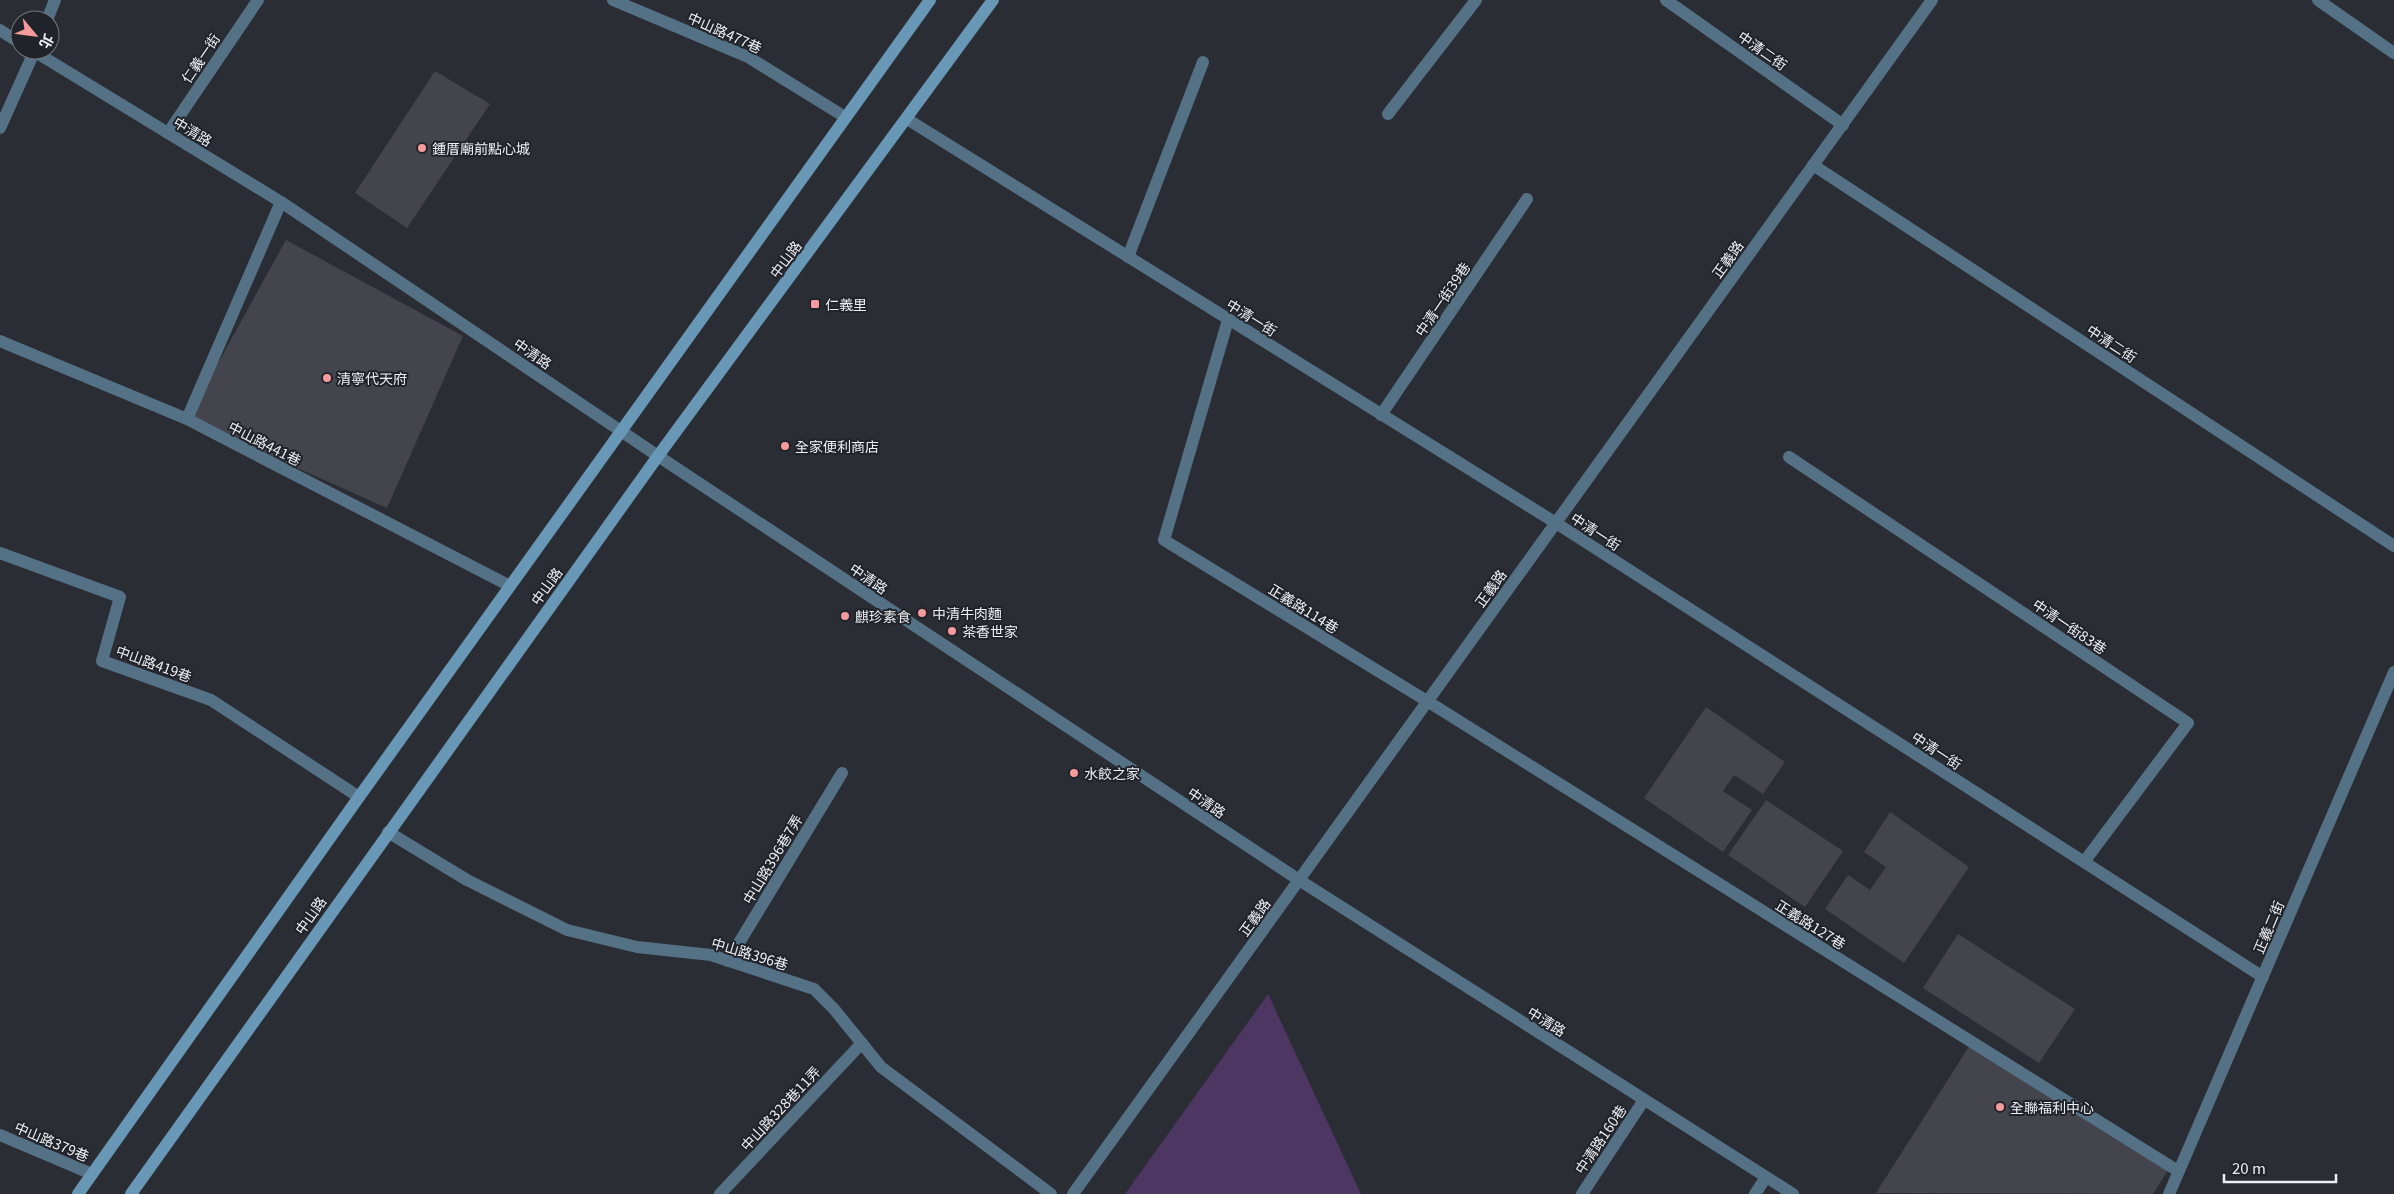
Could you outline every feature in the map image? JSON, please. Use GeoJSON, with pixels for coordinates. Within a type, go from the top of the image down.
{"type":"FeatureCollection","features":[{"type":"Feature","properties":{"kind":"main road","name":"中山路"},"geometry":{"type":"LineString","coordinates":[[78,1194],[359,797],[930,0]]}},
{"type":"Feature","properties":{"kind":"main road","name":"中山路"},"geometry":{"type":"LineString","coordinates":[[130,1194],[658,456],[993,0]]}},
{"type":"Feature","properties":{"kind":"street","name":"仁義一街"},"geometry":{"type":"LineString","coordinates":[[168,133],[258,0]]}},
{"type":"Feature","properties":{"kind":"street","name":"中山路477巷"},"geometry":{"type":"LineString","coordinates":[[612,0],[748,57],[845,117]]}},
{"type":"Feature","properties":{"kind":"street"},"geometry":{"type":"LineString","coordinates":[[1388,114],[1476,0]]}},
{"type":"Feature","properties":{"kind":"street","name":"中清二街"},"geometry":{"type":"LineString","coordinates":[[1666,0],[1843,126]]}},
{"type":"Feature","properties":{"kind":"street","name":"正義路"},"geometry":{"type":"LineString","coordinates":[[1073,1194],[1932,0]]}},
{"type":"Feature","properties":{"kind":"street"},"geometry":{"type":"LineString","coordinates":[[2318,0],[2394,53]]}},
{"type":"Feature","properties":{"kind":"street"},"geometry":{"type":"LineString","coordinates":[[0,128],[30,60]]}},
{"type":"Feature","properties":{"kind":"street","name":"中清路"},"geometry":{"type":"LineString","coordinates":[[49,60],[281,202],[658,456],[1299,880],[1793,1194]]}},
{"type":"Feature","properties":{"kind":"street"},"geometry":{"type":"LineString","coordinates":[[1128,257],[1203,62]]}},
{"type":"Feature","properties":{"kind":"street","name":"中清一街"},"geometry":{"type":"LineString","coordinates":[[907,119],[1556,523],[2263,977]]}},
{"type":"Feature","properties":{"kind":"street","name":"中清二街"},"geometry":{"type":"LineString","coordinates":[[1813,165],[2394,546]]}},
{"type":"Feature","properties":{"kind":"street","name":"中清一街39巷"},"geometry":{"type":"LineString","coordinates":[[1381,414],[1527,200]]}},
{"type":"Feature","properties":{"kind":"street"},"geometry":{"type":"LineString","coordinates":[[186,419],[281,202]]}},
{"type":"Feature","properties":{"kind":"street","name":"正義路114巷"},"geometry":{"type":"LineString","coordinates":[[1228,320],[1164,540],[1427,701]]}},
{"type":"Feature","properties":{"kind":"street","name":"中山路441巷"},"geometry":{"type":"LineString","coordinates":[[0,341],[186,419],[510,586]]}},
{"type":"Feature","properties":{"kind":"street","name":"中清一街83巷"},"geometry":{"type":"LineString","coordinates":[[1789,457],[2188,722],[2084,862]]}},
{"type":"Feature","properties":{"kind":"street","name":"中山路419巷"},"geometry":{"type":"LineString","coordinates":[[0,553],[120,597],[102,661],[212,700],[359,797]]}},
{"type":"Feature","properties":{"kind":"street","name":"正義二街"},"geometry":{"type":"LineString","coordinates":[[2169,1194],[2394,672]]}},
{"type":"Feature","properties":{"kind":"street","name":"正義路127巷"},"geometry":{"type":"LineString","coordinates":[[1427,701],[2178,1171]]}},
{"type":"Feature","properties":{"kind":"street","name":"中山路396巷7弄"},"geometry":{"type":"LineString","coordinates":[[728,961],[842,773]]}},
{"type":"Feature","properties":{"kind":"street","name":"中山路396巷"},"geometry":{"type":"LineString","coordinates":[[388,832],[467,880],[567,930],[636,946],[711,955],[814,989],[881,1067],[1051,1194]]}},
{"type":"Feature","properties":{"kind":"street","name":"中山路328巷11弄"},"geometry":{"type":"LineString","coordinates":[[720,1194],[862,1043]]}},
{"type":"Feature","properties":{"kind":"street","name":"中清路160巷"},"geometry":{"type":"LineString","coordinates":[[1582,1194],[1644,1100]]}},
{"type":"Feature","properties":{"kind":"street","name":"中山路379巷"},"geometry":{"type":"LineString","coordinates":[[0,1135],[92,1174]]}},
{"type":"Feature","properties":{"kind":"street"},"geometry":{"type":"LineString","coordinates":[[1755,1194],[1766,1177]]}},
{"type":"Feature","properties":{"kind":"shaded area"},"geometry":{"type":"Polygon","coordinates":[[[1268,994],[1361,1194],[1125,1194],[1268,994]]]}},
{"type":"Feature","properties":{"kind":"building","name":"鍾厝廟前點心城"},"geometry":{"type":"Polygon","coordinates":[[[435,71],[490,104],[407,228],[355,193],[435,71]]]}},
{"type":"Feature","properties":{"kind":"building","name":"清寧代天府"},"geometry":{"type":"Polygon","coordinates":[[[286,240],[463,336],[387,508],[187,419],[286,240]]]}},
{"type":"Feature","properties":{"kind":"building"},"geometry":{"type":"Polygon","coordinates":[[[1706,707],[1785,762],[1763,794],[1734,775],[1723,791],[1752,810],[1723,852],[1644,798],[1706,707]]]}},
{"type":"Feature","properties":{"kind":"building"},"geometry":{"type":"Polygon","coordinates":[[[1766,800],[1843,851],[1805,907],[1728,855],[1766,800]]]}},
{"type":"Feature","properties":{"kind":"building"},"geometry":{"type":"Polygon","coordinates":[[[1890,812],[1969,867],[1904,963],[1825,909],[1848,875],[1870,890],[1886,867],[1864,852],[1890,812]]]}},
{"type":"Feature","properties":{"kind":"building"},"geometry":{"type":"Polygon","coordinates":[[[1958,934],[2075,1009],[2039,1063],[1923,988],[1958,934]]]}},
{"type":"Feature","properties":{"kind":"building","name":"全聯福利中心"},"geometry":{"type":"Polygon","coordinates":[[[1970,1045],[2168,1170],[2153,1194],[1876,1193],[1970,1045]]]}},
{"type":"Feature","properties":{"kind":"place","name":"鍾厝廟前點心城"},"geometry":{"type":"Point","coordinates":[422,148]}},
{"type":"Feature","properties":{"kind":"place","name":"仁義里"},"geometry":{"type":"Point","coordinates":[815,304]}},
{"type":"Feature","properties":{"kind":"place","name":"清寧代天府"},"geometry":{"type":"Point","coordinates":[327,378]}},
{"type":"Feature","properties":{"kind":"place","name":"全家便利商店"},"geometry":{"type":"Point","coordinates":[785,446]}},
{"type":"Feature","properties":{"kind":"place","name":"中清牛肉麵"},"geometry":{"type":"Point","coordinates":[922,613]}},
{"type":"Feature","properties":{"kind":"place","name":"麒珍素食"},"geometry":{"type":"Point","coordinates":[845,616]}},
{"type":"Feature","properties":{"kind":"place","name":"茶香世家"},"geometry":{"type":"Point","coordinates":[952,631]}},
{"type":"Feature","properties":{"kind":"place","name":"水餃之家"},"geometry":{"type":"Point","coordinates":[1074,773]}},
{"type":"Feature","properties":{"kind":"place","name":"全聯福利中心"},"geometry":{"type":"Point","coordinates":[2000,1107]}}]}
